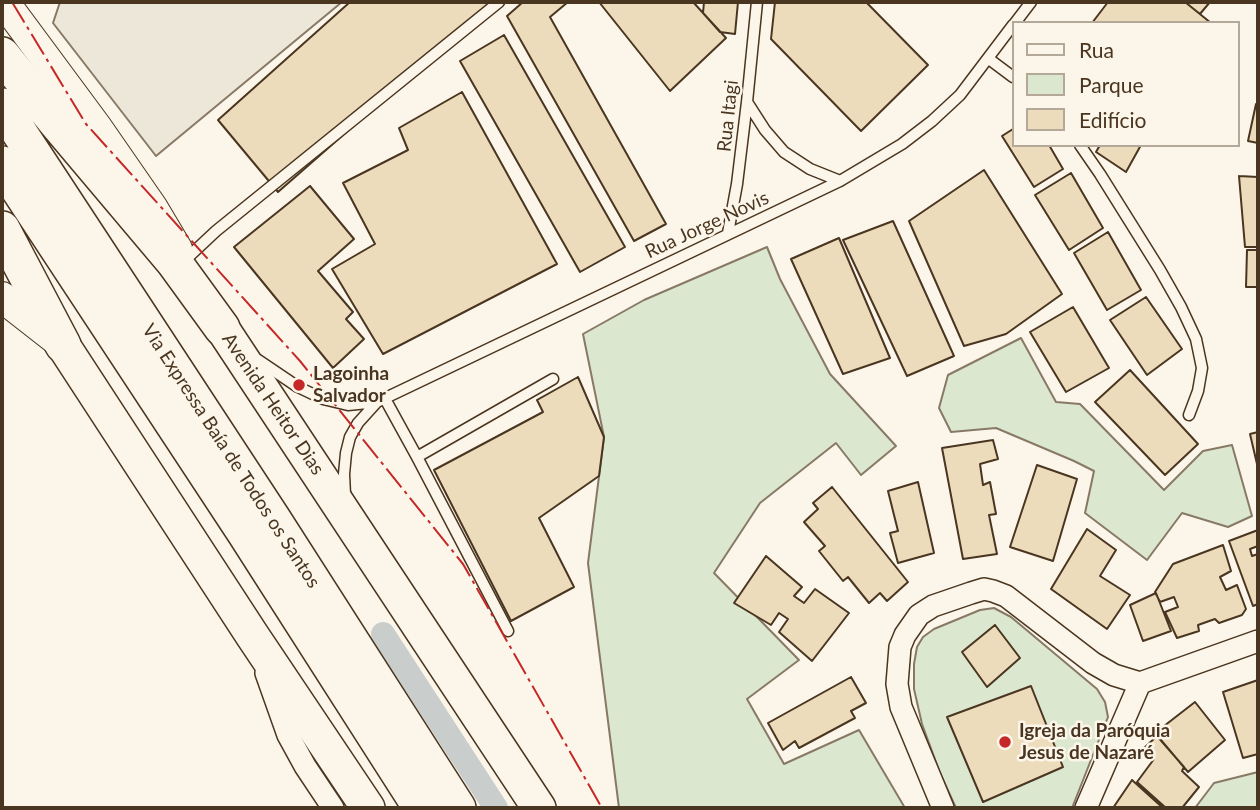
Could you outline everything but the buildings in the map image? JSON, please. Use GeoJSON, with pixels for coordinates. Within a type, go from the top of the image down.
{"type":"FeatureCollection","features":[{"type":"Feature","properties":{"kind":"highway"},"geometry":{"type":"LineString","coordinates":[[2,55],[174,262],[227,334]]}},
{"type":"Feature","properties":{"kind":"highway","name":"Via Expressa Baía de Todos os Santos"},"geometry":{"type":"LineString","coordinates":[[2,106],[14,154],[245,533],[421,808]]}},
{"type":"Feature","properties":{"kind":"highway","name":"Via Expressa Baía de Todos os Santos"},"geometry":{"type":"LineString","coordinates":[[14,154],[273,519],[458,808]]}},
{"type":"Feature","properties":{"kind":"highway"},"geometry":{"type":"LineString","coordinates":[[2,229],[63,345]]}},
{"type":"Feature","properties":{"kind":"main road","name":"Avenida Heitor Dias"},"geometry":{"type":"LineString","coordinates":[[10,4],[152,207],[227,334],[539,808]]}},
{"type":"Feature","properties":{"kind":"main road"},"geometry":{"type":"LineString","coordinates":[[2,254],[368,808]]}},
{"type":"Feature","properties":{"kind":"main road"},"geometry":{"type":"LineString","coordinates":[[2,297],[63,345]]}},
{"type":"Feature","properties":{"kind":"street"},"geometry":{"type":"LineString","coordinates":[[943,808],[901,707],[897,684],[900,647],[911,624],[919,615],[933,607],[984,589],[993,591],[1006,596],[1093,663],[1114,675],[1140,683],[1258,642]]}},
{"type":"Feature","properties":{"kind":"street"},"geometry":{"type":"LineString","coordinates":[[252,635],[288,735],[333,808]]}},
{"type":"Feature","properties":{"kind":"street"},"geometry":{"type":"LineString","coordinates":[[1086,808],[1140,683]]}},
{"type":"Feature","properties":{"kind":"lane"},"geometry":{"type":"LineString","coordinates":[[184,261],[216,231],[499,2]]}},
{"type":"Feature","properties":{"kind":"lane","name":"Rua Itagi"},"geometry":{"type":"LineString","coordinates":[[728,233],[737,184],[757,2]]}},
{"type":"Feature","properties":{"kind":"lane","name":"Rua Jorge Novis"},"geometry":{"type":"LineString","coordinates":[[1016,21],[1031,2]]}},
{"type":"Feature","properties":{"kind":"lane","name":"Rua Jorge Novis"},"geometry":{"type":"LineString","coordinates":[[227,334],[298,387],[323,399],[348,405],[380,400],[840,181],[902,144],[932,121],[960,95],[1012,27]]}},
{"type":"Feature","properties":{"kind":"lane"},"geometry":{"type":"LineString","coordinates":[[989,59],[1012,76]]}},
{"type":"Feature","properties":{"kind":"lane"},"geometry":{"type":"LineString","coordinates":[[747,102],[765,130],[784,152],[810,169],[840,181]]}},
{"type":"Feature","properties":{"kind":"lane"},"geometry":{"type":"LineString","coordinates":[[1081,147],[1160,270],[1196,339],[1202,368],[1198,391],[1189,415]]}},
{"type":"Feature","properties":{"kind":"lane"},"geometry":{"type":"LineString","coordinates":[[417,457],[553,379]]}},
{"type":"Feature","properties":{"kind":"lane"},"geometry":{"type":"LineString","coordinates":[[380,400],[417,457],[508,631]]}},
{"type":"Feature","properties":{"kind":"lane","name":"Rua Jorge Novis"},"geometry":{"type":"LineString","coordinates":[[346,515],[344,474],[350,437],[358,423],[380,400]]}},
{"type":"Feature","properties":{"kind":"green space"},"geometry":{"type":"Polygon","coordinates":[[[767,247],[780,279],[830,374],[896,446],[861,475],[836,443],[760,503],[714,573],[799,660],[747,699],[784,764],[859,730],[905,808],[619,808],[588,563],[604,437],[583,334],[644,300],[767,247]]]}},
{"type":"Feature","properties":{"kind":"green space"},"geometry":{"type":"Polygon","coordinates":[[[1021,338],[1056,402],[1080,404],[1164,490],[1203,451],[1232,445],[1252,516],[1228,527],[1182,513],[1147,560],[1085,513],[1094,471],[996,428],[951,432],[939,408],[948,375],[1021,338]]]}},
{"type":"Feature","properties":{"kind":"green space"},"geometry":{"type":"Polygon","coordinates":[[[994,608],[1011,617],[1097,689],[1105,702],[1108,717],[1072,808],[956,808],[940,773],[922,724],[914,689],[917,647],[923,637],[934,629],[980,610],[994,608]]]}},
{"type":"Feature","properties":{"kind":"green space"},"geometry":{"type":"Polygon","coordinates":[[[1258,772],[1258,808],[1195,808],[1214,783],[1258,772]]]}},
{"type":"Feature","properties":{"kind":"shaded area"},"geometry":{"type":"Polygon","coordinates":[[[60,2],[342,2],[156,156],[53,23],[60,2]]]}},
{"type":"Feature","properties":{"kind":"waterway"},"geometry":{"type":"LineString","coordinates":[[383,634],[496,808]]}},
{"type":"Feature","properties":{"kind":"power"},"geometry":{"type":"LineString","coordinates":[[12,2],[86,124],[300,361],[463,564],[602,808]]}},
{"type":"Feature","properties":{"kind":"place","name":"Lagoinha Salvador"},"geometry":{"type":"Point","coordinates":[299,385]}},
{"type":"Feature","properties":{"kind":"place","name":"Igreja da Paróquia Jesus de Nazaré"},"geometry":{"type":"Point","coordinates":[1005,742]}}]}
